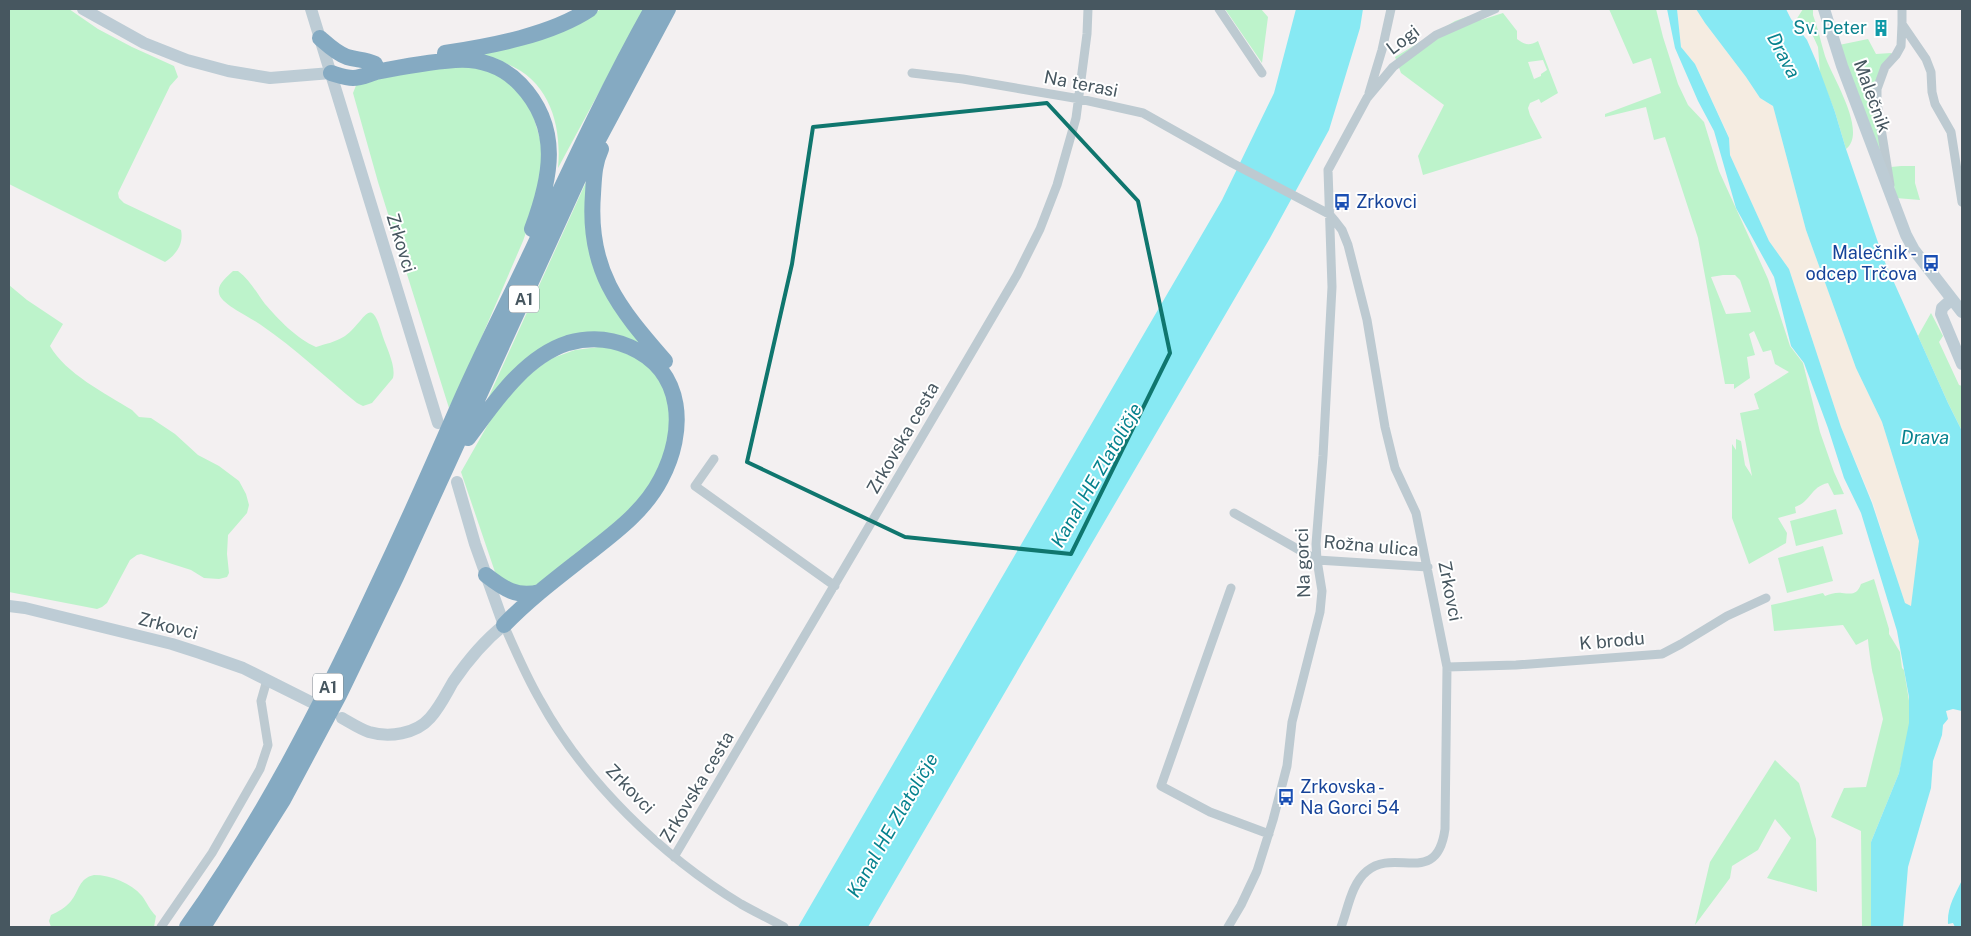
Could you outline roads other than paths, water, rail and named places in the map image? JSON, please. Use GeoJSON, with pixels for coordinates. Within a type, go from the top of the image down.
{"type":"FeatureCollection","features":[{"type":"Feature","properties":{"kind":"highway"},"geometry":{"type":"LineString","coordinates":[[331,74],[351,68],[459,51],[528,35],[564,22],[590,9]]}},
{"type":"Feature","properties":{"kind":"highway","name":"A1"},"geometry":{"type":"LineString","coordinates":[[187,927],[239,849],[270,797],[328,687],[624,58],[652,9]]}},
{"type":"Feature","properties":{"kind":"highway","name":"A1"},"geometry":{"type":"LineString","coordinates":[[203,927],[254,848],[317,737],[362,650],[436,485],[471,414],[583,168],[668,9]]}},
{"type":"Feature","properties":{"kind":"highway"},"geometry":{"type":"LineString","coordinates":[[320,38],[332,49],[348,57],[365,59],[375,64]]}},
{"type":"Feature","properties":{"kind":"highway"},"geometry":{"type":"LineString","coordinates":[[331,74],[354,78],[376,72],[465,60],[491,64],[505,70],[516,79],[536,102],[546,127],[548,140],[548,172],[539,210],[526,243],[529,258]]}},
{"type":"Feature","properties":{"kind":"highway"},"geometry":{"type":"LineString","coordinates":[[504,625],[526,616],[626,535],[650,510],[668,487],[679,465],[683,448],[687,425],[680,385],[672,370],[638,330],[612,294],[596,254],[591,213],[595,161],[614,124],[612,113]]}},
{"type":"Feature","properties":{"kind":"highway"},"geometry":{"type":"LineString","coordinates":[[436,485],[445,483],[465,442],[494,402],[532,363],[566,344],[600,338],[620,342],[638,350],[657,364],[666,375],[673,390],[678,415],[670,462],[661,481],[644,505],[620,529],[540,592],[504,625]]}},
{"type":"Feature","properties":{"kind":"highway"},"geometry":{"type":"LineString","coordinates":[[486,575],[501,586],[517,593],[527,595],[540,592]]}},
{"type":"Feature","properties":{"kind":"street"},"geometry":{"type":"LineString","coordinates":[[84,9],[144,43],[187,60],[248,76],[270,78],[331,74]]}},
{"type":"Feature","properties":{"kind":"street","name":"Zrkovci"},"geometry":{"type":"LineString","coordinates":[[311,9],[438,423]]}},
{"type":"Feature","properties":{"kind":"street","name":"Zrkovska cesta"},"geometry":{"type":"LineString","coordinates":[[674,857],[1017,275],[1036,236],[1057,185],[1076,118],[1080,99],[1088,9]]}},
{"type":"Feature","properties":{"kind":"street"},"geometry":{"type":"LineString","coordinates":[[1219,9],[1262,73]]}},
{"type":"Feature","properties":{"kind":"street","name":"Logi"},"geometry":{"type":"LineString","coordinates":[[1329,214],[1328,170],[1367,98],[1382,50],[1391,9]]}},
{"type":"Feature","properties":{"kind":"street","name":"Logi"},"geometry":{"type":"LineString","coordinates":[[1367,98],[1393,67],[1436,35],[1495,9]]}},
{"type":"Feature","properties":{"kind":"street","name":"Malečnik"},"geometry":{"type":"LineString","coordinates":[[1824,9],[1842,66],[1909,242],[1962,312]]}},
{"type":"Feature","properties":{"kind":"street","name":"Malečnik"},"geometry":{"type":"LineString","coordinates":[[1890,195],[1888,161],[1877,103],[1877,89],[1884,67],[1896,55],[1901,46],[1902,9]]}},
{"type":"Feature","properties":{"kind":"street"},"geometry":{"type":"LineString","coordinates":[[1902,24],[1926,59],[1931,72],[1935,104],[1951,132],[1962,202]]}},
{"type":"Feature","properties":{"kind":"street","name":"Na terasi"},"geometry":{"type":"LineString","coordinates":[[912,73],[963,79],[1080,99],[1143,113],[1232,163],[1300,198]]}},
{"type":"Feature","properties":{"kind":"street","name":"Zrkovci"},"geometry":{"type":"LineString","coordinates":[[1300,198],[1329,214],[1342,230],[1348,245],[1367,320],[1384,427],[1395,468],[1416,513],[1446,667],[1444,840],[1434,857],[1425,862],[1380,865],[1367,870],[1356,883],[1341,927]]}},
{"type":"Feature","properties":{"kind":"street","name":"Na gorci"},"geometry":{"type":"LineString","coordinates":[[1228,927],[1257,871],[1269,834],[1285,773],[1292,722],[1320,612],[1322,591],[1317,560],[1317,519],[1323,456],[1332,287],[1329,214]]}},
{"type":"Feature","properties":{"kind":"street"},"geometry":{"type":"LineString","coordinates":[[1952,299],[1942,308],[1941,314],[1962,364]]}},
{"type":"Feature","properties":{"kind":"street"},"geometry":{"type":"LineString","coordinates":[[714,459],[695,486],[835,586]]}},
{"type":"Feature","properties":{"kind":"street","name":"Zrkovci"},"geometry":{"type":"LineString","coordinates":[[456,482],[504,625],[540,700],[581,761],[636,822],[674,857],[740,903],[783,927]]}},
{"type":"Feature","properties":{"kind":"street","name":"Rožna ulica"},"geometry":{"type":"LineString","coordinates":[[1234,512],[1317,560],[1428,567]]}},
{"type":"Feature","properties":{"kind":"street"},"geometry":{"type":"LineString","coordinates":[[1231,588],[1161,786],[1210,812],[1269,834]]}},
{"type":"Feature","properties":{"kind":"street","name":"K brodu"},"geometry":{"type":"LineString","coordinates":[[1446,667],[1516,665],[1662,654],[1727,616],[1766,598]]}},
{"type":"Feature","properties":{"kind":"street","name":"Zrkovci"},"geometry":{"type":"LineString","coordinates":[[9,606],[172,644],[243,668],[311,702]]}},
{"type":"Feature","properties":{"kind":"street"},"geometry":{"type":"LineString","coordinates":[[342,718],[368,732],[380,734],[395,734],[419,727],[436,711],[472,657],[486,640],[504,625]]}},
{"type":"Feature","properties":{"kind":"street"},"geometry":{"type":"LineString","coordinates":[[162,927],[212,853],[260,769],[268,745],[261,701],[267,680]]}},
{"type":"Feature","properties":{"kind":"water","name":"Kanal HE Zlatoličje"},"geometry":{"type":"Polygon","coordinates":[[[1296,9],[1363,9],[1360,28],[1329,130],[1270,238],[868,927],[798,927],[1222,200],[1274,93],[1296,9]]]}},
{"type":"Feature","properties":{"kind":"water","name":"Drava"},"geometry":{"type":"Polygon","coordinates":[[[1667,9],[1677,9],[1681,47],[1695,64],[1729,138],[1730,155],[1769,241],[1789,269],[1841,427],[1872,503],[1905,603],[1911,606],[1919,541],[1882,422],[1856,368],[1806,230],[1773,106],[1760,98],[1696,9],[1786,9],[1807,40],[1835,112],[1884,260],[1962,431],[1962,711],[1953,709],[1946,711],[1948,719],[1943,725],[1942,735],[1933,761],[1931,788],[1908,867],[1903,927],[1871,927],[1871,842],[1899,773],[1909,723],[1909,697],[1897,631],[1861,513],[1844,478],[1804,363],[1791,346],[1774,277],[1736,208],[1714,131],[1698,101],[1675,48],[1667,9]]]}},
{"type":"Feature","properties":{"kind":"water"},"geometry":{"type":"Polygon","coordinates":[[[1962,880],[1962,927],[1955,927],[1953,923],[1948,924],[1949,912],[1962,880]]]}},
{"type":"Feature","properties":{"kind":"place","name":"Sv. Peter"},"geometry":{"type":"Point","coordinates":[1881,28]}},
{"type":"Feature","properties":{"kind":"place","name":"Zrkovci"},"geometry":{"type":"Point","coordinates":[1342,202]}},
{"type":"Feature","properties":{"kind":"place","name":"Malečnik - odcep Trčova"},"geometry":{"type":"Point","coordinates":[1931,263]}},
{"type":"Feature","properties":{"kind":"place","name":"Zrkovska - Na Gorci 54"},"geometry":{"type":"Point","coordinates":[1286,797]}}]}
